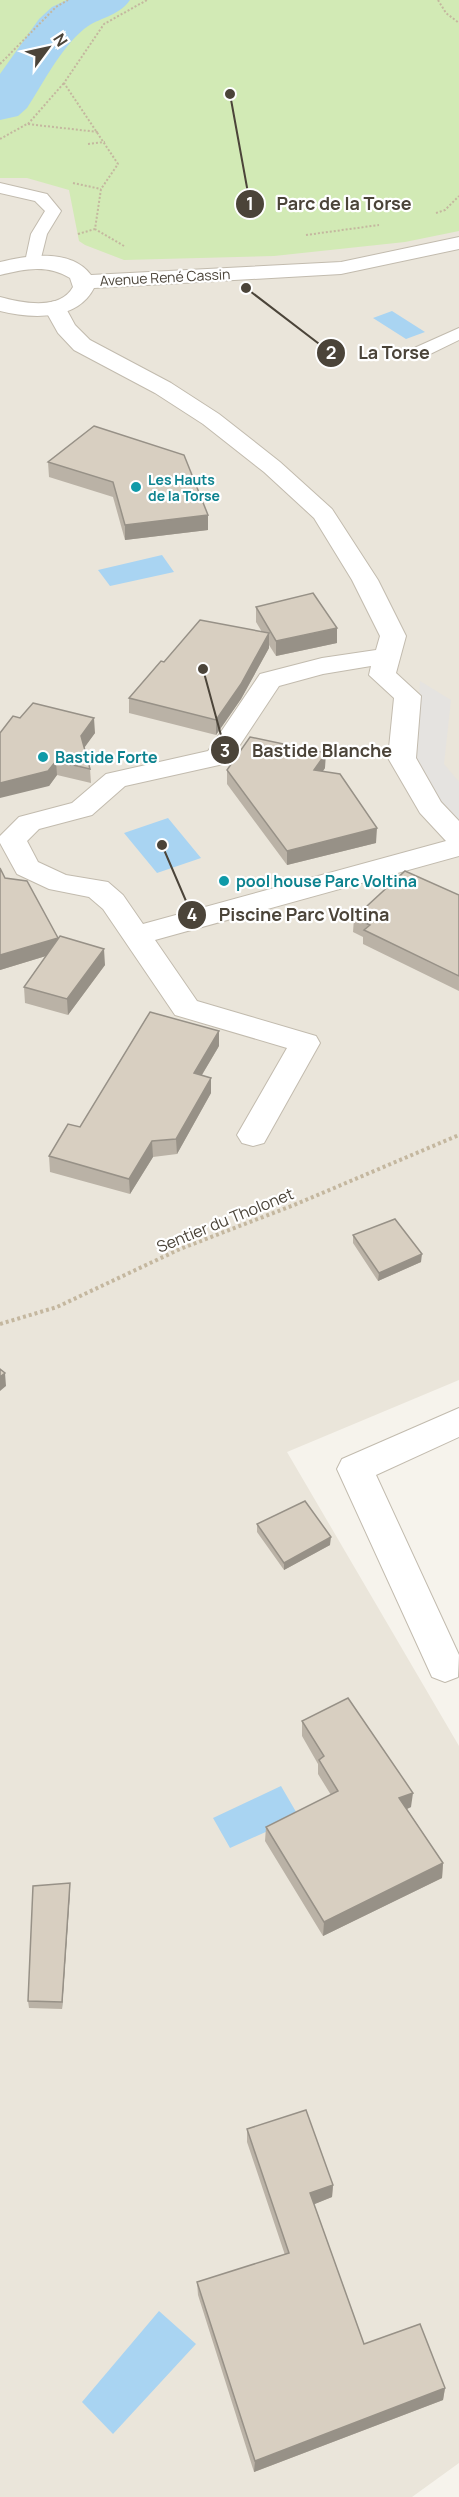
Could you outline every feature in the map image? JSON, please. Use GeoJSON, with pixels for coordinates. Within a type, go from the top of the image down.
{"type":"FeatureCollection","features":[{"type":"Feature","properties":{"kind":"street","name":"Avenue René Cassin"},"geometry":{"type":"LineString","coordinates":[[85,282],[341,268],[459,243]]}},
{"type":"Feature","properties":{"kind":"street"},"geometry":{"type":"LineString","coordinates":[[0,269],[16,263],[33,261],[54,263],[80,274],[85,282],[78,297],[55,308],[25,310],[0,304]]}},
{"type":"Feature","properties":{"kind":"street"},"geometry":{"type":"LineString","coordinates":[[55,308],[66,328],[82,345],[163,388],[211,419],[272,466],[323,514],[365,580],[393,636],[382,675],[408,696],[402,758],[430,807],[459,838]]}},
{"type":"Feature","properties":{"kind":"street"},"geometry":{"type":"LineString","coordinates":[[253,1135],[306,1043],[186,1008],[113,902],[98,889],[59,883],[27,868],[12,839],[29,823],[82,809],[116,780],[218,757],[269,680],[322,666],[387,656]]}},
{"type":"Feature","properties":{"kind":"street"},"geometry":{"type":"LineString","coordinates":[[136,936],[459,847]]}},
{"type":"Feature","properties":{"kind":"street"},"geometry":{"type":"LineString","coordinates":[[445,1666],[355,1469],[459,1422]]}},
{"type":"Feature","properties":{"kind":"lane"},"geometry":{"type":"LineString","coordinates":[[0,188],[41,197],[52,211],[39,234],[33,261]]}},
{"type":"Feature","properties":{"kind":"lane"},"geometry":{"type":"LineString","coordinates":[[418,353],[459,333]]}},
{"type":"Feature","properties":{"kind":"path"},"geometry":{"type":"LineString","coordinates":[[0,64],[57,7],[68,0]]}},
{"type":"Feature","properties":{"kind":"path"},"geometry":{"type":"LineString","coordinates":[[0,139],[27,124],[64,83],[104,24],[147,0]]}},
{"type":"Feature","properties":{"kind":"path"},"geometry":{"type":"LineString","coordinates":[[438,0],[446,13],[459,22]]}},
{"type":"Feature","properties":{"kind":"path"},"geometry":{"type":"LineString","coordinates":[[64,83],[118,164],[101,189],[95,229],[130,250]]}},
{"type":"Feature","properties":{"kind":"path"},"geometry":{"type":"LineString","coordinates":[[27,124],[99,133]]}},
{"type":"Feature","properties":{"kind":"path"},"geometry":{"type":"LineString","coordinates":[[88,144],[105,142]]}},
{"type":"Feature","properties":{"kind":"path"},"geometry":{"type":"LineString","coordinates":[[434,213],[445,210],[459,196]]}},
{"type":"Feature","properties":{"kind":"path"},"geometry":{"type":"LineString","coordinates":[[298,237],[388,224]]}},
{"type":"Feature","properties":{"kind":"path","name":"Sentier du Tholonet"},"geometry":{"type":"LineString","coordinates":[[0,1323],[57,1307],[180,1250],[305,1201],[459,1135]]}},
{"type":"Feature","properties":{"kind":"shaded area"},"geometry":{"type":"Polygon","coordinates":[[[0,0],[459,0],[459,1380],[287,1452],[459,1746],[459,2463],[412,2497],[0,2497],[0,0]]]}},
{"type":"Feature","properties":{"kind":"shaded area"},"geometry":{"type":"Polygon","coordinates":[[[420,681],[451,700],[444,764],[459,782],[459,822],[440,803],[415,765],[420,681]]]}},
{"type":"Feature","properties":{"kind":"green space"},"geometry":{"type":"Polygon","coordinates":[[[0,0],[459,0],[459,231],[405,242],[274,256],[124,260],[85,245],[79,241],[69,190],[27,178],[0,178],[0,0]]]}},
{"type":"Feature","properties":{"kind":"water"},"geometry":{"type":"Polygon","coordinates":[[[392,311],[425,332],[406,339],[373,318],[392,311]]]}},
{"type":"Feature","properties":{"kind":"water"},"geometry":{"type":"Polygon","coordinates":[[[162,555],[174,572],[110,586],[98,570],[162,555]]]}},
{"type":"Feature","properties":{"kind":"water"},"geometry":{"type":"Polygon","coordinates":[[[168,818],[201,858],[157,873],[124,833],[168,818]]]}},
{"type":"Feature","properties":{"kind":"water"},"geometry":{"type":"Polygon","coordinates":[[[281,1786],[299,1817],[230,1848],[213,1818],[281,1786]]]}},
{"type":"Feature","properties":{"kind":"water"},"geometry":{"type":"Polygon","coordinates":[[[159,2311],[196,2344],[113,2434],[82,2402],[159,2311]]]}},
{"type":"Feature","properties":{"kind":"building","name":"Les Hauts de la Torse"},"geometry":{"type":"Polygon","coordinates":[[[94,426],[184,455],[208,515],[125,525],[113,482],[48,462],[94,426]]]}},
{"type":"Feature","properties":{"kind":"building"},"geometry":{"type":"Polygon","coordinates":[[[313,593],[337,628],[276,641],[256,607],[313,593]]]}},
{"type":"Feature","properties":{"kind":"building"},"geometry":{"type":"Polygon","coordinates":[[[200,620],[269,633],[241,684],[216,720],[129,698],[161,661],[164,662],[200,620]]]}},
{"type":"Feature","properties":{"kind":"building","name":"Bastide Forte"},"geometry":{"type":"Polygon","coordinates":[[[33,703],[94,718],[81,736],[90,769],[56,761],[48,771],[0,783],[0,733],[13,716],[20,718],[33,703]]]}},
{"type":"Feature","properties":{"kind":"building"},"geometry":{"type":"Polygon","coordinates":[[[250,737],[326,753],[314,770],[340,774],[377,828],[287,851],[227,770],[250,737]]]}},
{"type":"Feature","properties":{"kind":"building"},"geometry":{"type":"Polygon","coordinates":[[[0,868],[5,878],[27,881],[58,938],[0,955],[0,868]]]}},
{"type":"Feature","properties":{"kind":"building"},"geometry":{"type":"Polygon","coordinates":[[[405,871],[459,895],[459,976],[364,930],[370,925],[354,918],[405,871]]]}},
{"type":"Feature","properties":{"kind":"building"},"geometry":{"type":"Polygon","coordinates":[[[60,936],[104,949],[67,999],[24,987],[60,936]]]}},
{"type":"Feature","properties":{"kind":"building"},"geometry":{"type":"Polygon","coordinates":[[[150,1012],[219,1031],[194,1073],[211,1078],[176,1139],[152,1141],[129,1179],[49,1156],[68,1124],[80,1127],[150,1012]]]}},
{"type":"Feature","properties":{"kind":"building"},"geometry":{"type":"Polygon","coordinates":[[[395,1219],[422,1254],[379,1273],[353,1235],[395,1219]]]}},
{"type":"Feature","properties":{"kind":"building"},"geometry":{"type":"Polygon","coordinates":[[[305,1501],[331,1537],[284,1563],[257,1524],[305,1501]]]}},
{"type":"Feature","properties":{"kind":"building"},"geometry":{"type":"Polygon","coordinates":[[[348,1698],[413,1793],[399,1798],[443,1863],[324,1922],[266,1827],[338,1791],[319,1760],[324,1756],[302,1721],[348,1698]]]}},
{"type":"Feature","properties":{"kind":"building"},"geometry":{"type":"Polygon","coordinates":[[[70,1883],[62,2002],[28,2001],[33,1886],[70,1883]]]}},
{"type":"Feature","properties":{"kind":"building"},"geometry":{"type":"Polygon","coordinates":[[[306,2110],[333,2185],[310,2193],[364,2344],[420,2324],[445,2388],[255,2461],[197,2282],[289,2253],[247,2129],[306,2110]]]}},
{"type":"Feature","properties":{"kind":"waterway"},"geometry":{"type":"LineString","coordinates":[[0,105],[9,97],[56,29],[69,17],[106,0]]}},
{"type":"Feature","properties":{"kind":"place","name":"Parc de la Torse"},"geometry":{"type":"Point","coordinates":[230,94]}},
{"type":"Feature","properties":{"kind":"place","name":"La Torse"},"geometry":{"type":"Point","coordinates":[246,288]}},
{"type":"Feature","properties":{"kind":"place","name":"Les Hauts de la Torse"},"geometry":{"type":"Point","coordinates":[136,487]}},
{"type":"Feature","properties":{"kind":"place","name":"Bastide Blanche"},"geometry":{"type":"Point","coordinates":[203,669]}},
{"type":"Feature","properties":{"kind":"place","name":"Bastide Forte"},"geometry":{"type":"Point","coordinates":[43,757]}},
{"type":"Feature","properties":{"kind":"place","name":"Piscine Parc Voltina"},"geometry":{"type":"Point","coordinates":[162,845]}},
{"type":"Feature","properties":{"kind":"place","name":"pool house Parc Voltina"},"geometry":{"type":"Point","coordinates":[224,881]}}]}
